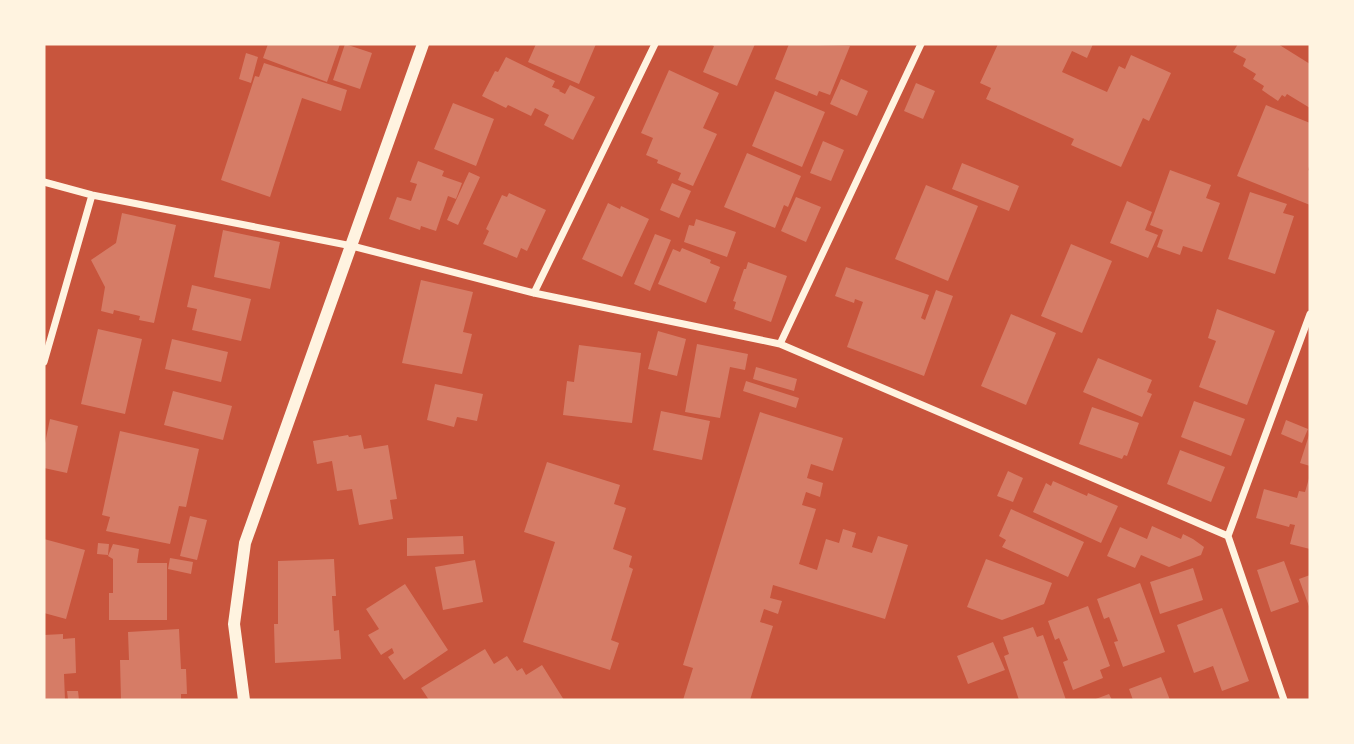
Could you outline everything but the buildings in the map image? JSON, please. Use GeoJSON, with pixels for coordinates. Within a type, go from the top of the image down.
{"type":"FeatureCollection","features":[{"type":"Feature","properties":{"kind":"street"},"geometry":{"type":"LineString","coordinates":[[244,700],[234,624],[245,543],[423,44]]}},
{"type":"Feature","properties":{"kind":"street"},"geometry":{"type":"LineString","coordinates":[[534,293],[655,44]]}},
{"type":"Feature","properties":{"kind":"street"},"geometry":{"type":"LineString","coordinates":[[780,344],[921,44]]}},
{"type":"Feature","properties":{"kind":"street"},"geometry":{"type":"LineString","coordinates":[[44,182],[92,195],[352,246],[534,293],[780,344],[1228,536]]}},
{"type":"Feature","properties":{"kind":"street"},"geometry":{"type":"LineString","coordinates":[[44,362],[92,195]]}},
{"type":"Feature","properties":{"kind":"street"},"geometry":{"type":"LineString","coordinates":[[1284,700],[1228,536],[1310,314]]}}]}
